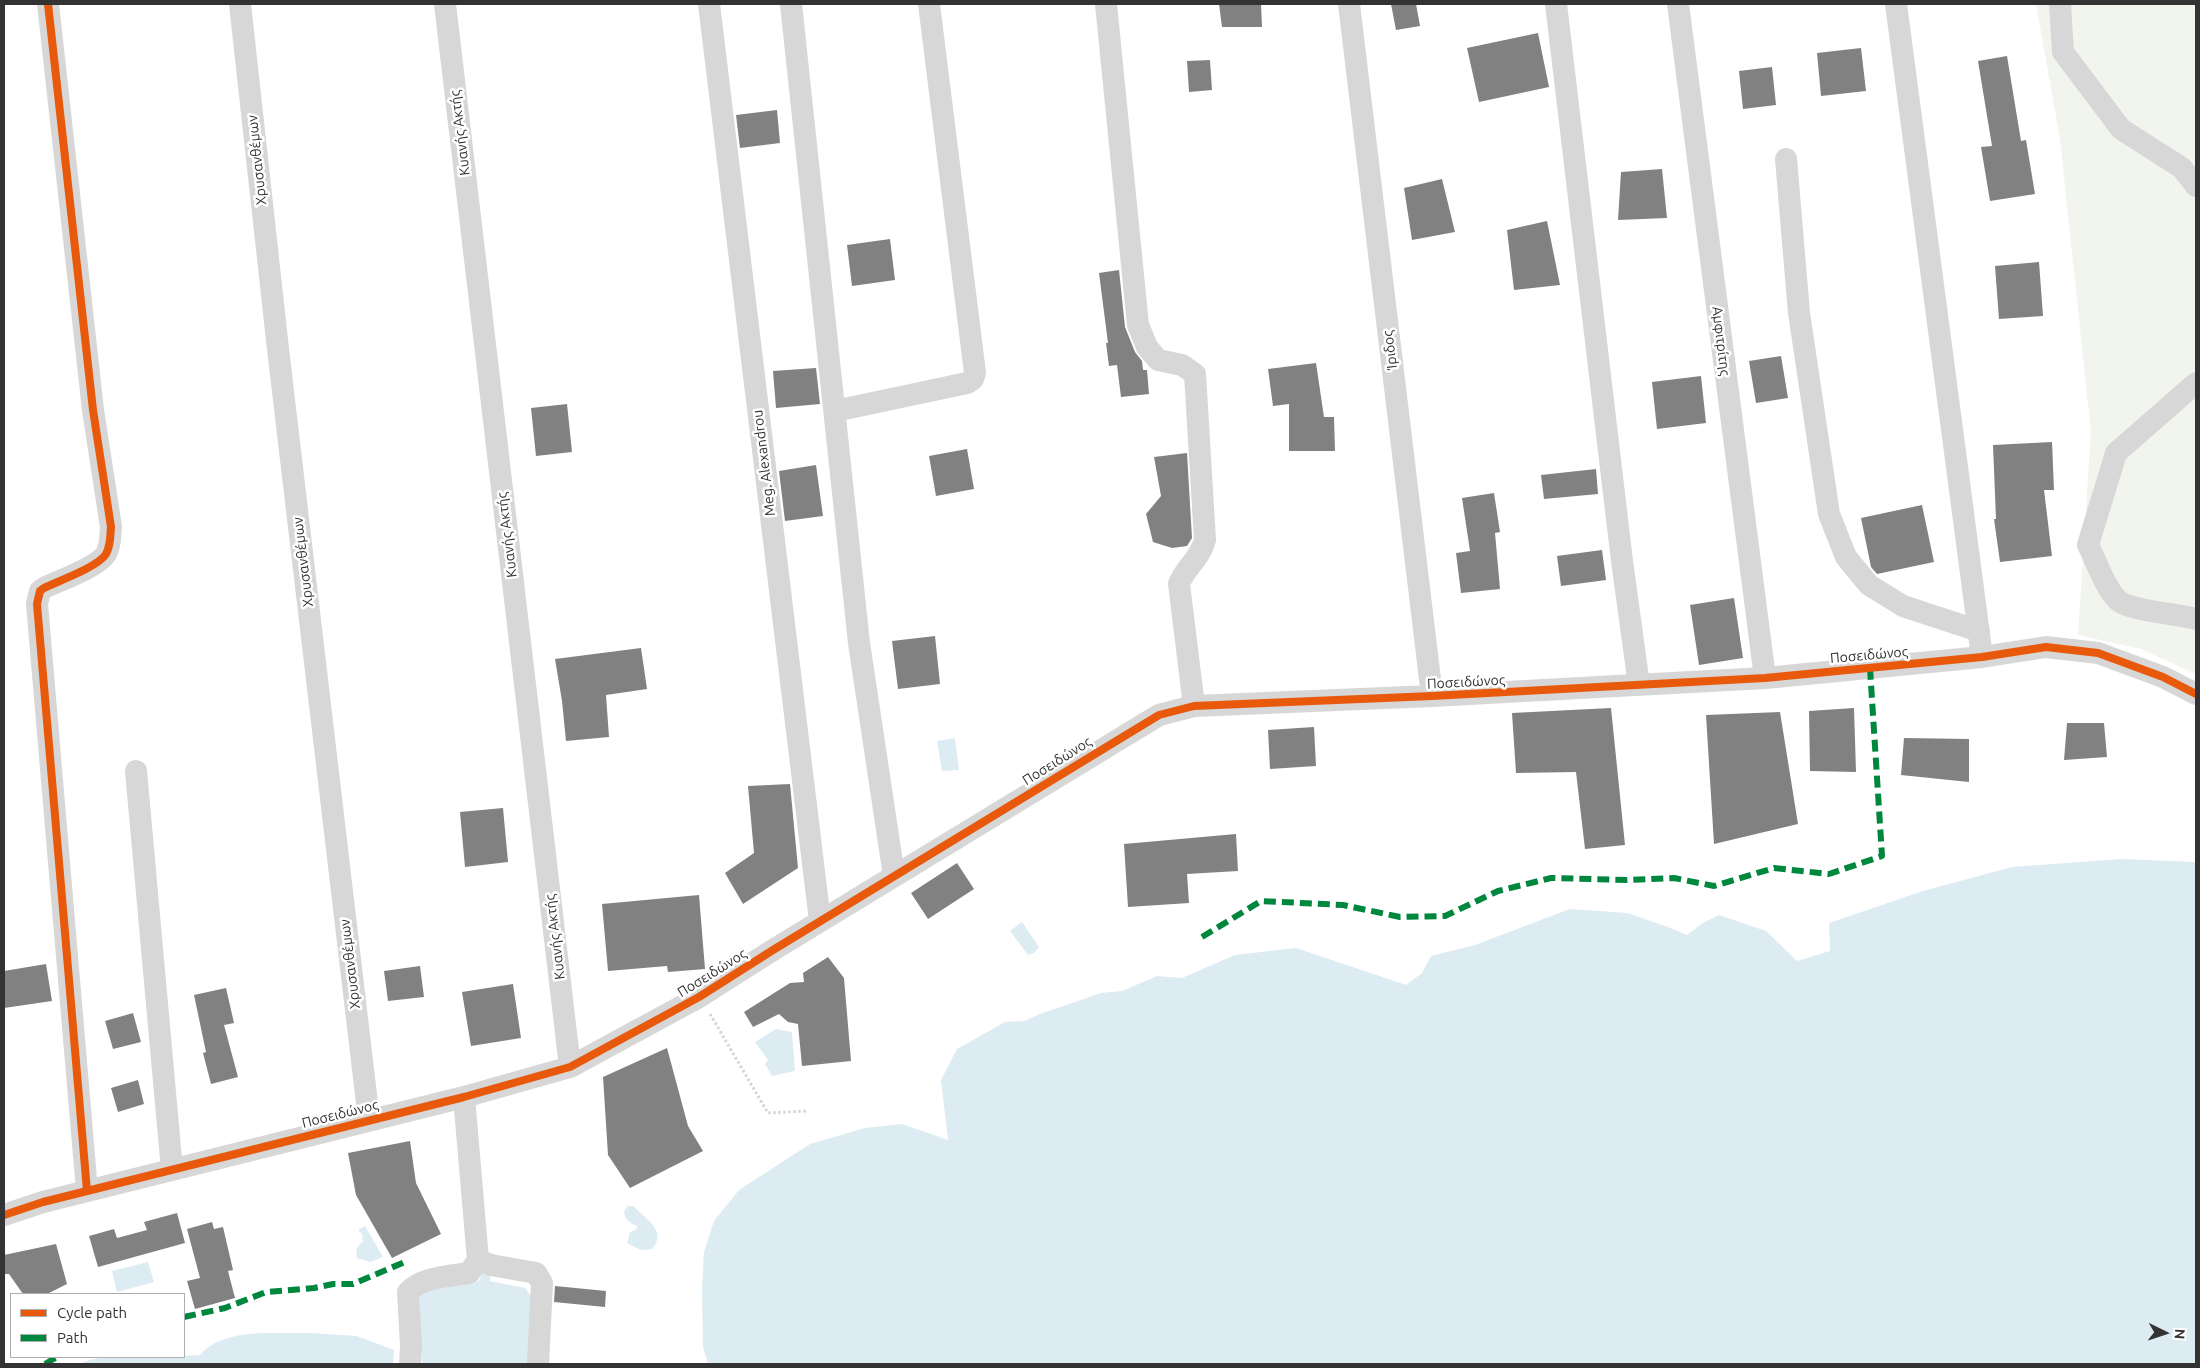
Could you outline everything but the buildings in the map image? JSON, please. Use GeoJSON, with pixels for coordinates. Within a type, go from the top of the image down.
{"type":"FeatureCollection","features":[{"type":"Feature","properties":{"kind":"street"},"geometry":{"type":"LineString","coordinates":[[48,4],[94,410],[110,527],[110,542],[105,556],[94,564],[44,588],[40,591],[37,604],[87,1191]]}},
{"type":"Feature","properties":{"kind":"street","name":"Χρυσανθέμων"},"geometry":{"type":"LineString","coordinates":[[240,4],[278,349],[368,1120]]}},
{"type":"Feature","properties":{"kind":"street","name":"Κυανής Ακτής"},"geometry":{"type":"LineString","coordinates":[[445,4],[570,1066]]}},
{"type":"Feature","properties":{"kind":"street","name":"Meg. Alexandrou"},"geometry":{"type":"LineString","coordinates":[[710,4],[820,921]]}},
{"type":"Feature","properties":{"kind":"street"},"geometry":{"type":"LineString","coordinates":[[790,4],[859,643],[894,876]]}},
{"type":"Feature","properties":{"kind":"street"},"geometry":{"type":"LineString","coordinates":[[835,411],[968,382],[973,379],[975,373],[929,4]]}},
{"type":"Feature","properties":{"kind":"street"},"geometry":{"type":"LineString","coordinates":[[1106,4],[1138,325],[1148,347],[1158,360],[1182,365],[1195,374],[1205,540],[1197,559],[1182,576],[1179,584],[1194,706]]}},
{"type":"Feature","properties":{"kind":"street","name":"Ίριδος"},"geometry":{"type":"LineString","coordinates":[[1349,4],[1432,696]]}},
{"type":"Feature","properties":{"kind":"street"},"geometry":{"type":"LineString","coordinates":[[1556,4],[1622,561],[1639,685]]}},
{"type":"Feature","properties":{"kind":"street","name":"Αμφιτρίτης"},"geometry":{"type":"LineString","coordinates":[[1678,4],[1765,678]]}},
{"type":"Feature","properties":{"kind":"street"},"geometry":{"type":"LineString","coordinates":[[1896,4],[1982,657]]}},
{"type":"Feature","properties":{"kind":"street"},"geometry":{"type":"LineString","coordinates":[[2060,4],[2063,52],[2121,129],[2182,168],[2196,186]]}},
{"type":"Feature","properties":{"kind":"street"},"geometry":{"type":"LineString","coordinates":[[1786,159],[1799,313],[1826,499],[1829,514],[1846,557],[1870,585],[1903,606],[1979,632]]}},
{"type":"Feature","properties":{"kind":"street"},"geometry":{"type":"LineString","coordinates":[[2196,382],[2116,453],[2088,545],[2110,591],[2121,602],[2196,619]]}},
{"type":"Feature","properties":{"kind":"street","name":"Ποσειδώνος"},"geometry":{"type":"LineString","coordinates":[[4,1215],[43,1202],[464,1097],[570,1066],[700,997],[820,921],[1159,714],[1194,706],[1432,696],[1765,678],[1982,657],[2046,647],[2098,653],[2162,676],[2196,694]]}},
{"type":"Feature","properties":{"kind":"street"},"geometry":{"type":"LineString","coordinates":[[136,771],[172,1170]]}},
{"type":"Feature","properties":{"kind":"street"},"geometry":{"type":"LineString","coordinates":[[410,1364],[408,1292],[412,1287],[431,1280],[469,1273],[478,1260],[464,1097]]}},
{"type":"Feature","properties":{"kind":"street"},"geometry":{"type":"LineString","coordinates":[[478,1260],[491,1265],[536,1274],[542,1283],[538,1364]]}},
{"type":"Feature","properties":{"kind":"path"},"geometry":{"type":"LineString","coordinates":[[700,997],[768,1113],[808,1111]]}},
{"type":"Feature","properties":{"kind":"shaded area"},"geometry":{"type":"Polygon","coordinates":[[[2036,4],[2196,4],[2196,674],[2141,649],[2078,635],[2091,432],[2060,139],[2036,4]]]}},
{"type":"Feature","properties":{"kind":"shaded area"},"geometry":{"type":"Polygon","coordinates":[[[955,738],[959,770],[942,771],[937,741],[955,738]]]}},
{"type":"Feature","properties":{"kind":"shaded area"},"geometry":{"type":"Polygon","coordinates":[[[2121,859],[2196,862],[2196,1364],[708,1364],[703,1347],[702,1289],[704,1252],[714,1221],[739,1190],[810,1144],[865,1128],[902,1124],[948,1140],[941,1080],[957,1049],[1005,1022],[1024,1021],[1101,993],[1122,991],[1157,976],[1182,978],[1235,955],[1296,948],[1406,985],[1422,973],[1431,956],[1475,945],[1570,909],[1627,913],[1687,935],[1703,923],[1719,915],[1766,931],[1797,961],[1830,951],[1829,923],[1923,891],[2012,867],[2121,859]]]}},
{"type":"Feature","properties":{"kind":"shaded area"},"geometry":{"type":"Polygon","coordinates":[[[1022,922],[1039,947],[1034,953],[1028,955],[1010,931],[1022,922]]]}},
{"type":"Feature","properties":{"kind":"shaded area"},"geometry":{"type":"Polygon","coordinates":[[[776,1029],[792,1032],[795,1071],[772,1076],[765,1064],[768,1060],[755,1042],[776,1029]]]}},
{"type":"Feature","properties":{"kind":"shaded area"},"geometry":{"type":"Polygon","coordinates":[[[628,1206],[633,1206],[653,1225],[657,1236],[652,1249],[641,1250],[627,1243],[630,1232],[637,1229],[637,1226],[625,1217],[624,1211],[628,1206]]]}},
{"type":"Feature","properties":{"kind":"shaded area"},"geometry":{"type":"Polygon","coordinates":[[[365,1226],[383,1257],[370,1262],[357,1258],[356,1255],[357,1248],[363,1242],[362,1234],[358,1230],[365,1226]]]}},
{"type":"Feature","properties":{"kind":"shaded area"},"geometry":{"type":"Polygon","coordinates":[[[148,1262],[154,1282],[117,1292],[112,1271],[148,1262]]]}},
{"type":"Feature","properties":{"kind":"shaded area"},"geometry":{"type":"Polygon","coordinates":[[[482,1272],[491,1274],[490,1281],[525,1288],[531,1296],[529,1364],[422,1364],[419,1287],[479,1281],[482,1272]]]}},
{"type":"Feature","properties":{"kind":"shaded area"},"geometry":{"type":"Polygon","coordinates":[[[261,1333],[310,1333],[357,1336],[394,1350],[393,1364],[81,1364],[101,1358],[185,1358],[185,1356],[200,1355],[213,1344],[236,1336],[261,1333]]]}},
{"type":"Feature","properties":{"kind":"marked path"},"geometry":{"type":"LineString","coordinates":[[1202,937],[1261,901],[1343,905],[1400,917],[1445,916],[1498,891],[1551,878],[1627,880],[1674,878],[1714,886],[1774,868],[1829,874],[1882,856],[1870,668]]}},
{"type":"Feature","properties":{"kind":"marked path"},"geometry":{"type":"LineString","coordinates":[[185,1317],[225,1308],[266,1292],[314,1288],[333,1284],[353,1284],[407,1261]]}},
{"type":"Feature","properties":{"kind":"marked path"},"geometry":{"type":"LineString","coordinates":[[45,1364],[55,1358]]}},
{"type":"Feature","properties":{"kind":"cycle path"},"geometry":{"type":"LineString","coordinates":[[48,4],[93,410],[111,527],[109,547],[102,559],[87,569],[44,588],[40,591],[37,604],[87,1191]]}},
{"type":"Feature","properties":{"kind":"cycle path"},"geometry":{"type":"LineString","coordinates":[[4,1215],[43,1202],[464,1097],[570,1067],[699,997],[1159,715],[1194,706],[1432,696],[1765,678],[1982,657],[2046,647],[2098,653],[2163,677],[2196,694]]}}]}
